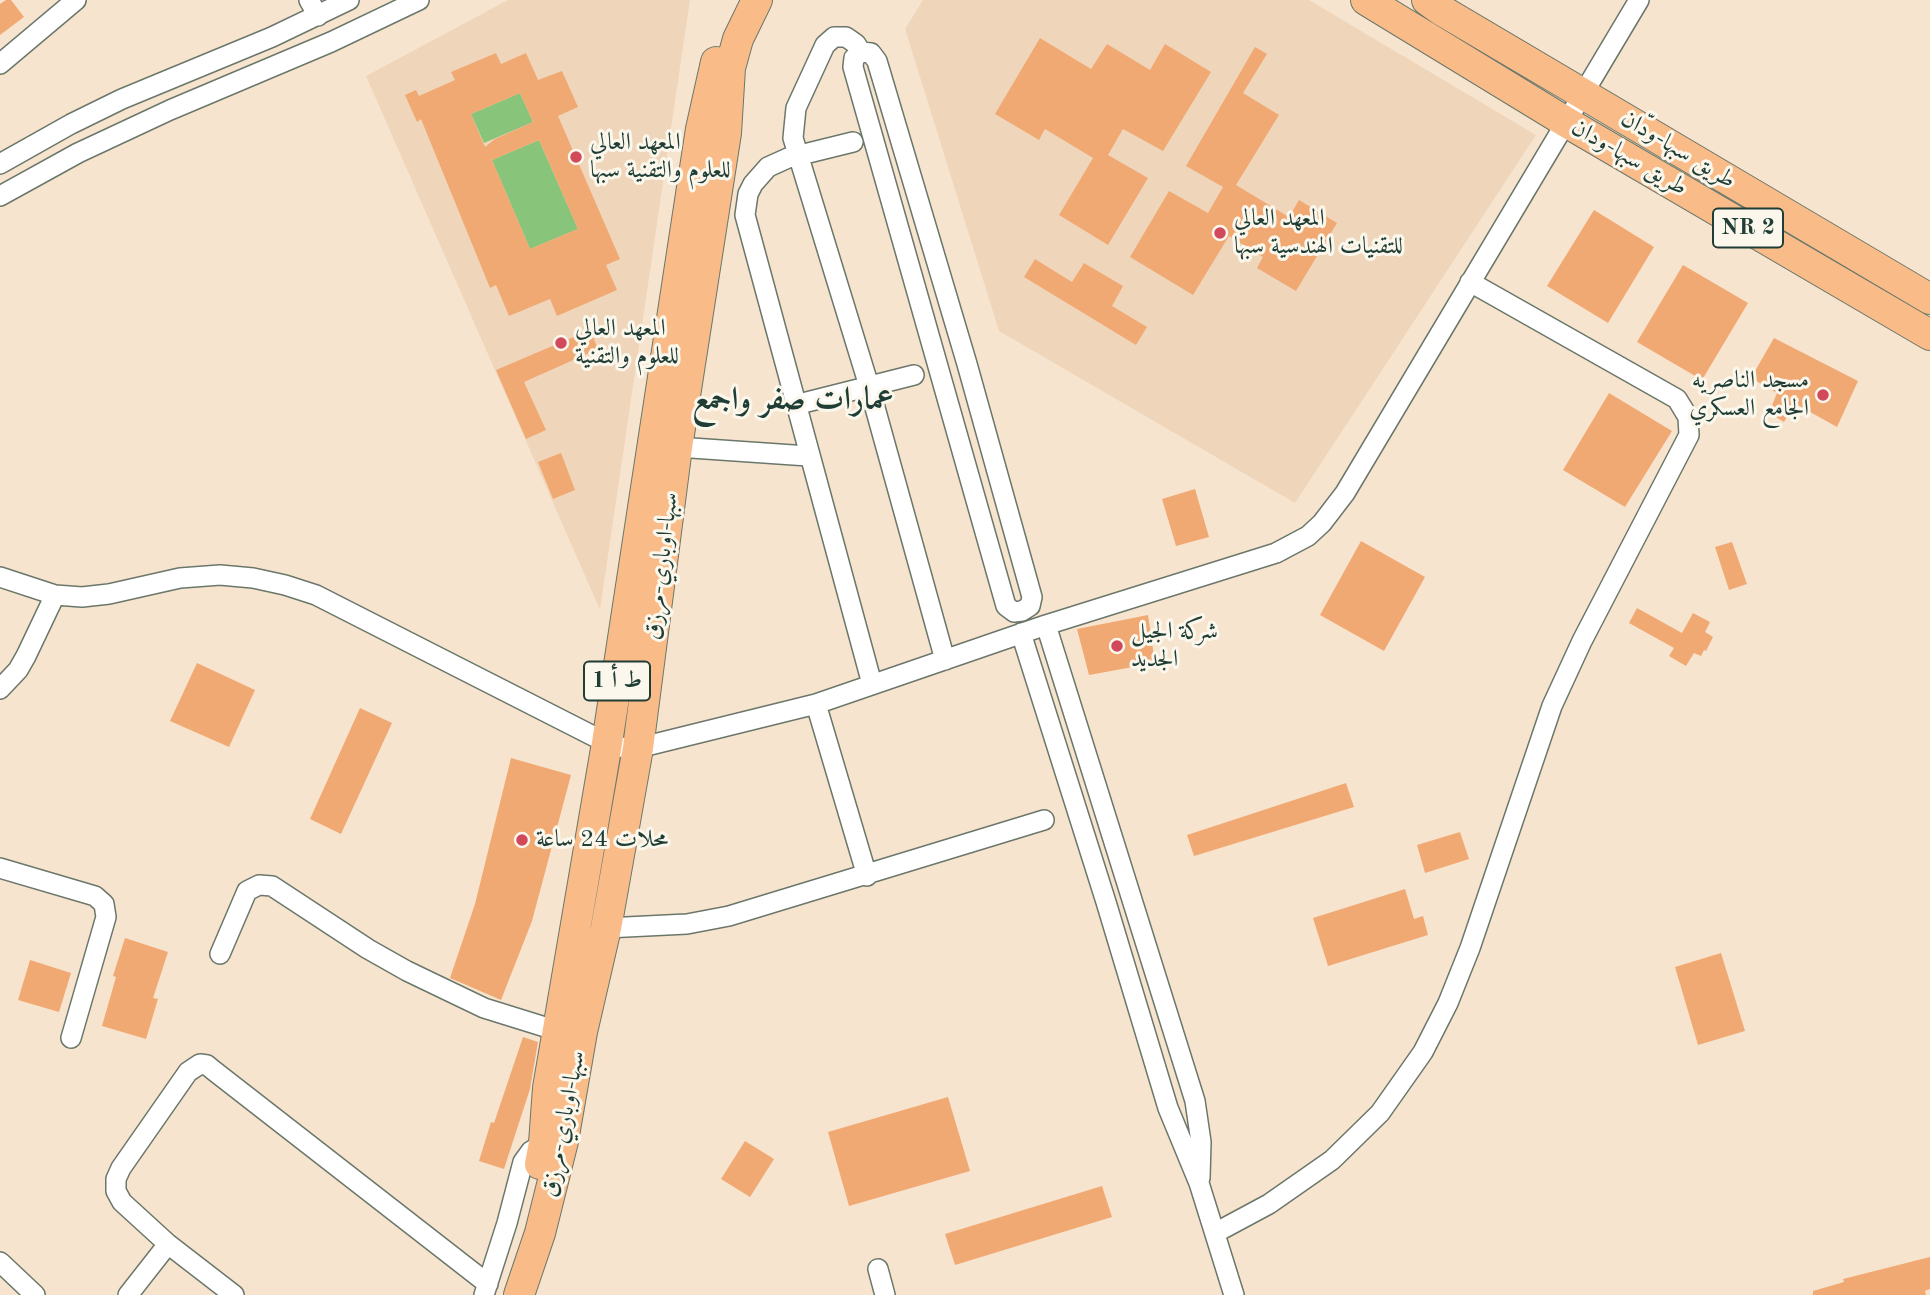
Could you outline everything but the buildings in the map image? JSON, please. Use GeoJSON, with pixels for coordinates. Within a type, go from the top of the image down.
{"type":"FeatureCollection","features":[{"type":"Feature","properties":{"kind":"highway","name":"سبها-اوباري-مرزق"},"geometry":{"type":"LineString","coordinates":[[491,1291],[535,1187],[544,1143],[548,1088],[607,743],[701,129],[723,66],[734,0]]}},
{"type":"Feature","properties":{"kind":"highway","name":"سبها-اوباري-مرزق"},"geometry":{"type":"LineString","coordinates":[[519,1295],[554,1181],[582,1032],[606,928],[638,748],[677,447],[726,133],[723,66],[757,0]]}},
{"type":"Feature","properties":{"kind":"highway","name":"طريق سبها-ودان"},"geometry":{"type":"LineString","coordinates":[[1366,0],[1930,335]]}},
{"type":"Feature","properties":{"kind":"highway","name":"طريق سبها-ودّان"},"geometry":{"type":"LineString","coordinates":[[1427,0],[1930,299]]}},
{"type":"Feature","properties":{"kind":"street"},"geometry":{"type":"LineString","coordinates":[[0,64],[76,0]]}},
{"type":"Feature","properties":{"kind":"street"},"geometry":{"type":"LineString","coordinates":[[0,164],[71,124],[313,8],[349,0]]}},
{"type":"Feature","properties":{"kind":"street"},"geometry":{"type":"LineString","coordinates":[[0,197],[78,153],[170,110],[331,43],[418,0]]}},
{"type":"Feature","properties":{"kind":"street"},"geometry":{"type":"LineString","coordinates":[[0,577],[55,595],[82,597],[109,594],[180,578],[220,575],[285,585],[316,595],[607,743],[638,748],[816,704],[1021,633],[1265,556],[1308,536],[1322,523],[1345,493],[1639,0]]}},
{"type":"Feature","properties":{"kind":"street"},"geometry":{"type":"LineString","coordinates":[[861,52],[856,44],[846,37],[834,37],[825,45],[796,108],[793,138],[869,386],[945,660]]}},
{"type":"Feature","properties":{"kind":"street"},"geometry":{"type":"LineString","coordinates":[[861,52],[871,53],[877,61],[967,364],[1032,597],[1030,606],[1022,611],[1014,611],[1006,606],[853,67],[854,58],[861,52]]}},
{"type":"Feature","properties":{"kind":"street"},"geometry":{"type":"LineString","coordinates":[[853,142],[777,162],[760,175],[748,194],[745,215],[808,456],[872,684]]}},
{"type":"Feature","properties":{"kind":"street"},"geometry":{"type":"LineString","coordinates":[[1215,1233],[1291,1191],[1332,1160],[1380,1113],[1423,1052],[1448,1003],[1475,934],[1552,706],[1582,641],[1689,435],[1688,417],[1677,399],[1470,282]]}},
{"type":"Feature","properties":{"kind":"street"},"geometry":{"type":"LineString","coordinates":[[939,371],[967,364]]}},
{"type":"Feature","properties":{"kind":"street"},"geometry":{"type":"LineString","coordinates":[[795,405],[914,375]]}},
{"type":"Feature","properties":{"kind":"street"},"geometry":{"type":"LineString","coordinates":[[677,447],[808,456]]}},
{"type":"Feature","properties":{"kind":"street"},"geometry":{"type":"LineString","coordinates":[[0,689],[18,670],[55,595]]}},
{"type":"Feature","properties":{"kind":"street"},"geometry":{"type":"LineString","coordinates":[[1046,625],[1195,1101],[1201,1142],[1199,1183]]}},
{"type":"Feature","properties":{"kind":"street"},"geometry":{"type":"LineString","coordinates":[[1021,633],[1175,1129],[1199,1183],[1234,1295]]}},
{"type":"Feature","properties":{"kind":"street"},"geometry":{"type":"LineString","coordinates":[[816,704],[867,876]]}},
{"type":"Feature","properties":{"kind":"street"},"geometry":{"type":"LineString","coordinates":[[606,928],[715,920],[867,876],[1044,820]]}},
{"type":"Feature","properties":{"kind":"street"},"geometry":{"type":"LineString","coordinates":[[0,868],[95,896],[104,904],[106,917],[71,1038]]}},
{"type":"Feature","properties":{"kind":"street"},"geometry":{"type":"LineString","coordinates":[[220,954],[247,891],[258,885],[272,886],[368,949],[417,976],[484,1008],[558,1031]]}},
{"type":"Feature","properties":{"kind":"street"},"geometry":{"type":"LineString","coordinates":[[1106,902],[1130,896]]}},
{"type":"Feature","properties":{"kind":"street"},"geometry":{"type":"LineString","coordinates":[[1148,1040],[1173,1032]]}},
{"type":"Feature","properties":{"kind":"street"},"geometry":{"type":"LineString","coordinates":[[234,1295],[168,1244],[122,1202],[116,1191],[116,1179],[193,1067],[207,1065],[491,1291]]}},
{"type":"Feature","properties":{"kind":"street"},"geometry":{"type":"LineString","coordinates":[[128,1295],[168,1244]]}},
{"type":"Feature","properties":{"kind":"street"},"geometry":{"type":"LineString","coordinates":[[0,1262],[35,1295]]}},
{"type":"Feature","properties":{"kind":"street"},"geometry":{"type":"LineString","coordinates":[[878,1269],[885,1295]]}},
{"type":"Feature","properties":{"kind":"shaded area","name":"المعهد العالي للعلوم والتقنية"},"geometry":{"type":"Polygon","coordinates":[[[508,0],[690,0],[600,610],[366,76],[508,0]]]}},
{"type":"Feature","properties":{"kind":"shaded area","name":"المعهد العالي للتقنيات الهندسية سبها"},"geometry":{"type":"Polygon","coordinates":[[[923,0],[1309,0],[1536,135],[1295,503],[999,331],[905,29],[923,0]]]}},
{"type":"Feature","properties":{"kind":"green space"},"geometry":{"type":"Polygon","coordinates":[[[520,93],[533,122],[484,143],[471,114],[520,93]]]}},
{"type":"Feature","properties":{"kind":"green space"},"geometry":{"type":"Polygon","coordinates":[[[539,140],[578,229],[530,249],[492,160],[539,140]]]}},
{"type":"Feature","properties":{"kind":"place","name":"المعهد العالي للعلوم والتقنية سبها"},"geometry":{"type":"Point","coordinates":[576,157]}},
{"type":"Feature","properties":{"kind":"place","name":"المعهد العالي للتقنيات الهندسية سبها"},"geometry":{"type":"Point","coordinates":[1220,233]}},
{"type":"Feature","properties":{"kind":"place","name":"المعهد العالي للعلوم والتقنية"},"geometry":{"type":"Point","coordinates":[561,343]}},
{"type":"Feature","properties":{"kind":"place","name":"مسجد الناصريه الجامع العسكري"},"geometry":{"type":"Point","coordinates":[1823,395]}},
{"type":"Feature","properties":{"kind":"place","name":"شركة الجيل الجديد"},"geometry":{"type":"Point","coordinates":[1117,646]}},
{"type":"Feature","properties":{"kind":"place","name":"محلات 24 ساعة"},"geometry":{"type":"Point","coordinates":[522,840]}},
{"type":"Feature","properties":{"kind":"district","name":"عمارات صفر واجمع"},"geometry":{"type":"Point","coordinates":[793,401]}}]}
